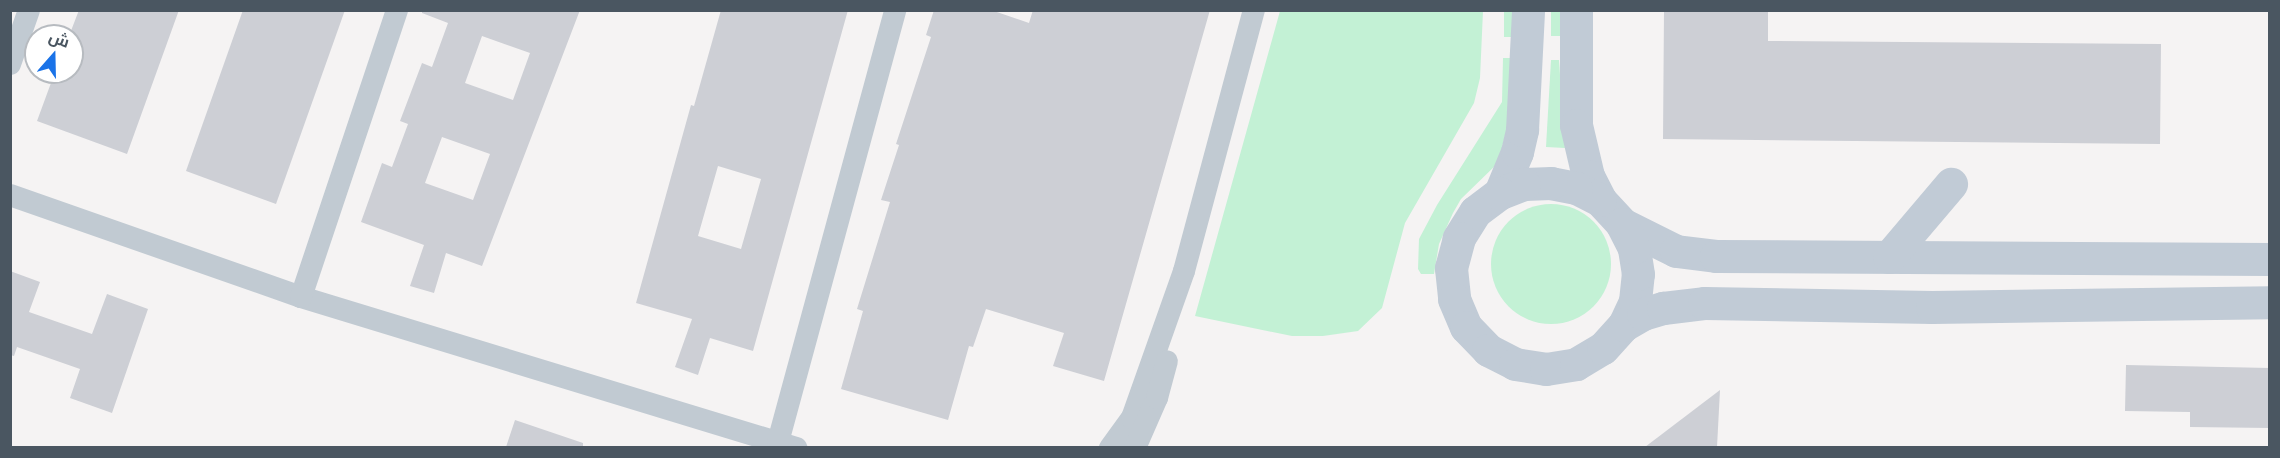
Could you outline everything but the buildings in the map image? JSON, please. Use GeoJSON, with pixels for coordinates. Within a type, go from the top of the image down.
{"type":"FeatureCollection","features":[{"type":"Feature","properties":{"kind":"street"},"geometry":{"type":"LineString","coordinates":[[10,64],[29,10]]}},
{"type":"Feature","properties":{"kind":"street"},"geometry":{"type":"LineString","coordinates":[[301,297],[397,10]]}},
{"type":"Feature","properties":{"kind":"street"},"geometry":{"type":"LineString","coordinates":[[10,195],[301,297],[787,445],[896,10]]}},
{"type":"Feature","properties":{"kind":"street"},"geometry":{"type":"LineString","coordinates":[[1110,447],[1132,417],[1184,271],[1254,10]]}},
{"type":"Feature","properties":{"kind":"street"},"geometry":{"type":"LineString","coordinates":[[1500,193],[1517,152],[1522,130],[1528,10]]}},
{"type":"Feature","properties":{"kind":"street"},"geometry":{"type":"LineString","coordinates":[[1576,10],[1576,125],[1580,151],[1611,212],[1634,248],[1638,274],[1635,300],[1624,325],[1604,348],[1576,364],[1546,369],[1515,364],[1488,350],[1466,327],[1454,299],[1451,268],[1459,238],[1475,212],[1500,193],[1524,184],[1551,183],[1576,188],[1611,212],[1657,243],[1696,255],[2270,259]]}},
{"type":"Feature","properties":{"kind":"street"},"geometry":{"type":"LineString","coordinates":[[1889,258],[1951,184]]}},
{"type":"Feature","properties":{"kind":"street"},"geometry":{"type":"LineString","coordinates":[[1135,447],[1157,398],[1170,350],[1184,271]]}},
{"type":"Feature","properties":{"kind":"street"},"geometry":{"type":"LineString","coordinates":[[1624,325],[1643,314],[1663,308],[1704,303],[1932,307],[2270,302]]}},
{"type":"Feature","properties":{"kind":"green space"},"geometry":{"type":"Polygon","coordinates":[[[1280,11],[1483,11],[1480,78],[1474,103],[1405,223],[1382,308],[1358,331],[1323,336],[1292,336],[1195,316],[1280,11]]]}},
{"type":"Feature","properties":{"kind":"green space"},"geometry":{"type":"Polygon","coordinates":[[[1504,11],[1515,11],[1515,37],[1504,37],[1504,11]]]}},
{"type":"Feature","properties":{"kind":"green space"},"geometry":{"type":"Polygon","coordinates":[[[1551,11],[1561,11],[1561,36],[1551,36],[1551,11]]]}},
{"type":"Feature","properties":{"kind":"green space"},"geometry":{"type":"Polygon","coordinates":[[[1503,58],[1513,58],[1513,105],[1498,163],[1461,199],[1439,244],[1434,274],[1421,274],[1418,269],[1419,239],[1437,205],[1502,102],[1503,58]]]}},
{"type":"Feature","properties":{"kind":"green space"},"geometry":{"type":"Polygon","coordinates":[[[1551,60],[1559,60],[1565,148],[1546,147],[1551,60]]]}},
{"type":"Feature","properties":{"kind":"green space"},"geometry":{"type":"Polygon","coordinates":[[[1551,204],[1574,209],[1593,222],[1606,241],[1611,264],[1606,287],[1593,306],[1574,319],[1551,324],[1528,319],[1509,306],[1496,287],[1491,264],[1496,241],[1509,222],[1528,209],[1551,204]]]}}]}
